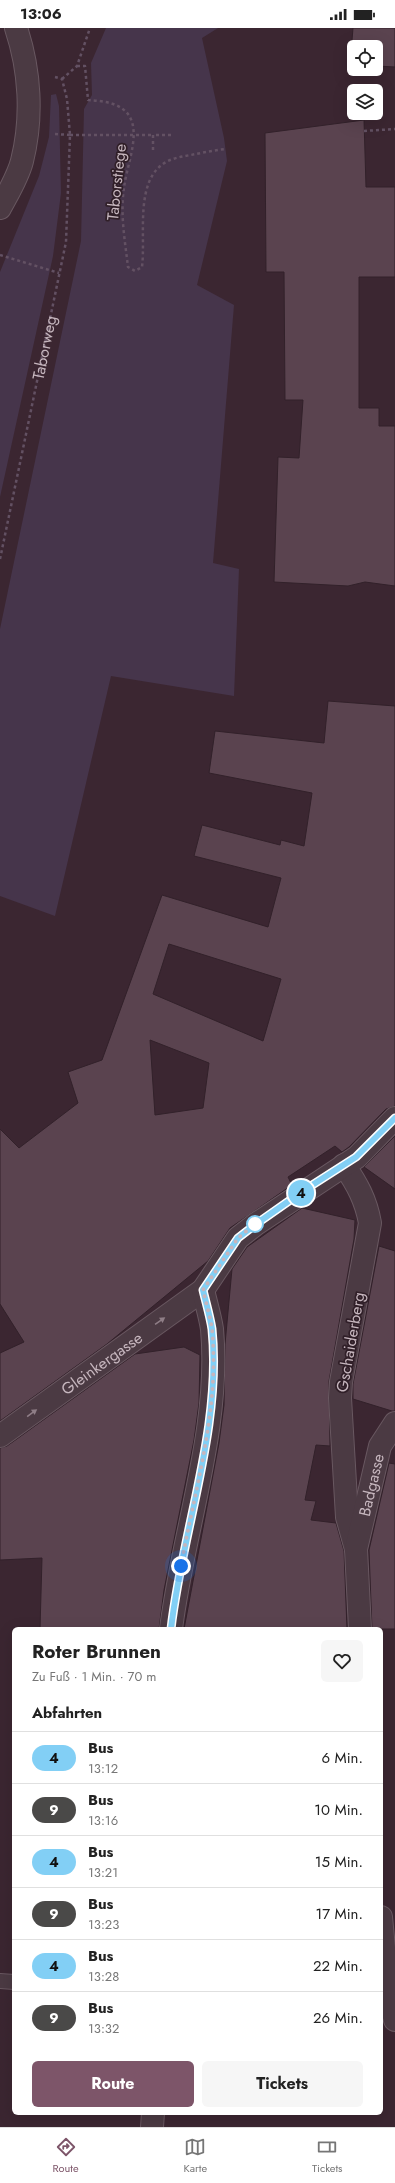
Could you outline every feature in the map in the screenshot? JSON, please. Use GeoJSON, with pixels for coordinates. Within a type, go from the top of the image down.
{"type":"FeatureCollection","features":[{"type":"Feature","properties":{"kind":"street"},"geometry":{"type":"LineString","coordinates":[[0,208],[15,180],[22,161],[29,108],[27,71],[16,28]]}},
{"type":"Feature","properties":{"kind":"street"},"geometry":{"type":"LineString","coordinates":[[171,1627],[205,1446],[212,1395],[212,1328],[203,1290],[238,1238],[256,1224],[356,1157],[395,1118]]}},
{"type":"Feature","properties":{"kind":"street","name":"Gschaiderberg"},"geometry":{"type":"LineString","coordinates":[[344,1165],[358,1185],[367,1206],[370,1223],[341,1382],[340,1398],[347,1517],[356,1549]]}},
{"type":"Feature","properties":{"kind":"street","name":"Gleinkergasse"},"geometry":{"type":"LineString","coordinates":[[0,1436],[203,1290]]}},
{"type":"Feature","properties":{"kind":"street","name":"Badgasse"},"geometry":{"type":"LineString","coordinates":[[356,1549],[380,1446],[395,1423]]}},
{"type":"Feature","properties":{"kind":"street"},"geometry":{"type":"LineString","coordinates":[[356,1549],[360,1627]]}},
{"type":"Feature","properties":{"kind":"street"},"geometry":{"type":"LineString","coordinates":[[383,1938],[389,1999],[395,2020]]}},
{"type":"Feature","properties":{"kind":"street"},"geometry":{"type":"LineString","coordinates":[[152,2127],[153,2115]]}},
{"type":"Feature","properties":{"kind":"lane"},"geometry":{"type":"LineString","coordinates":[[0,1981],[12,1982]]}},
{"type":"Feature","properties":{"kind":"path"},"geometry":{"type":"LineString","coordinates":[[62,79],[77,66],[90,28]]}},
{"type":"Feature","properties":{"kind":"path","name":"Taborstiege"},"geometry":{"type":"LineString","coordinates":[[77,66],[85,66],[88,100],[111,103],[125,111],[132,122],[132,148],[124,188],[123,229],[128,267],[135,271],[142,267],[144,205],[147,186],[153,171],[175,158],[226,149]]}},
{"type":"Feature","properties":{"kind":"path"},"geometry":{"type":"LineString","coordinates":[[364,131],[395,129]]}},
{"type":"Feature","properties":{"kind":"path","name":"Taborweg"},"geometry":{"type":"LineString","coordinates":[[0,559],[66,242],[70,135],[153,135]]}},
{"type":"Feature","properties":{"kind":"path"},"geometry":{"type":"LineString","coordinates":[[153,150],[153,135],[171,136]]}},
{"type":"Feature","properties":{"kind":"path"},"geometry":{"type":"LineString","coordinates":[[0,255],[59,273]]}},
{"type":"Feature","properties":{"kind":"shaded area"},"geometry":{"type":"Polygon","coordinates":[[[106,28],[218,28],[202,38],[224,138],[227,161],[197,285],[234,305],[213,563],[239,569],[234,696],[111,676],[55,916],[0,896],[0,629],[81,241],[84,109],[92,95],[91,63],[106,28]]]}},
{"type":"Feature","properties":{"kind":"shaded area"},"geometry":{"type":"Polygon","coordinates":[[[56,94],[59,106],[61,193],[53,256],[0,497],[0,272],[39,176],[49,137],[51,95],[56,94]]]}},
{"type":"Feature","properties":{"kind":"building"},"geometry":{"type":"Polygon","coordinates":[[[353,28],[395,28],[395,67],[383,66],[383,40],[352,40],[353,28]]]}},
{"type":"Feature","properties":{"kind":"building"},"geometry":{"type":"Polygon","coordinates":[[[364,120],[366,187],[395,187],[395,277],[359,277],[359,408],[379,408],[379,426],[395,426],[395,586],[365,582],[348,586],[274,582],[278,457],[299,458],[303,400],[285,400],[284,272],[266,272],[265,133],[364,120]]]}},
{"type":"Feature","properties":{"kind":"building"},"geometry":{"type":"Polygon","coordinates":[[[328,701],[395,706],[395,1106],[386,1109],[349,1147],[342,1152],[335,1146],[288,1177],[292,1185],[230,1228],[208,1261],[107,1344],[0,1421],[0,1353],[24,1342],[0,1304],[0,1129],[19,1148],[78,1103],[68,1072],[102,1060],[162,895],[268,927],[281,878],[194,856],[202,825],[280,845],[281,840],[304,846],[312,793],[209,773],[215,731],[324,743],[328,701]],[[169,944],[153,994],[263,1041],[281,979],[169,944]],[[150,1040],[155,1115],[203,1108],[209,1063],[150,1040]]]}},
{"type":"Feature","properties":{"kind":"building"},"geometry":{"type":"Polygon","coordinates":[[[395,1136],[395,1189],[364,1167],[395,1136]]]}},
{"type":"Feature","properties":{"kind":"building"},"geometry":{"type":"Polygon","coordinates":[[[302,1208],[355,1220],[354,1239],[329,1381],[330,1446],[316,1445],[305,1500],[316,1501],[311,1520],[336,1523],[344,1551],[347,1627],[184,1627],[219,1443],[224,1405],[225,1344],[232,1269],[247,1247],[302,1208]]]}},
{"type":"Feature","properties":{"kind":"building"},"geometry":{"type":"Polygon","coordinates":[[[379,1246],[395,1251],[395,1411],[353,1399],[353,1384],[379,1246]]]}},
{"type":"Feature","properties":{"kind":"building"},"geometry":{"type":"Polygon","coordinates":[[[184,1347],[200,1355],[199,1403],[194,1440],[164,1590],[159,1627],[40,1627],[42,1558],[0,1560],[0,1448],[7,1446],[135,1354],[184,1347]]]}},
{"type":"Feature","properties":{"kind":"building"},"geometry":{"type":"Polygon","coordinates":[[[389,1463],[395,1464],[395,1629],[372,1627],[369,1550],[389,1463]]]}},
{"type":"Feature","properties":{"kind":"bus line","name":"4"},"geometry":{"type":"LineString","coordinates":[[171,1627],[189,1525],[205,1446],[212,1395],[212,1328],[203,1290],[238,1238],[306,1189],[356,1157],[395,1118]]}},
{"type":"Feature","properties":{"kind":"route"},"geometry":{"type":"LineString","coordinates":[[181,1566],[205,1446],[212,1395],[212,1328],[203,1290],[238,1238],[255,1224]]}}]}
